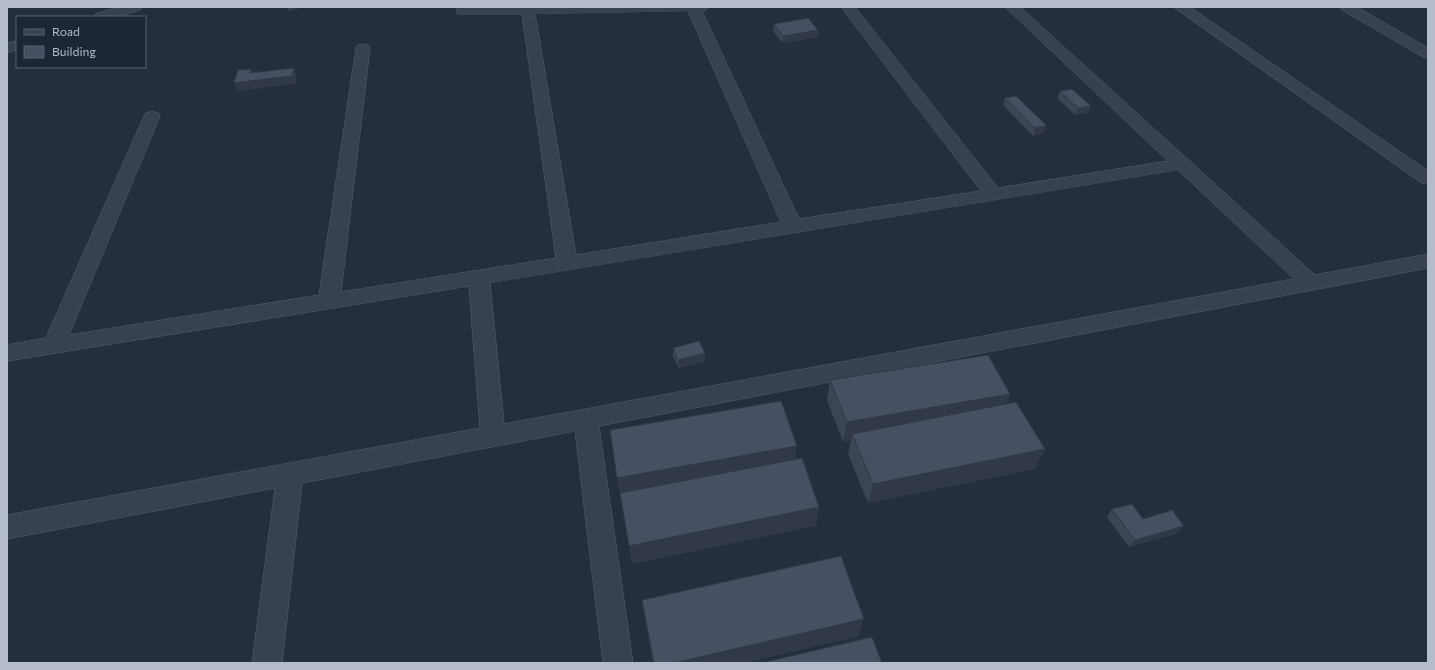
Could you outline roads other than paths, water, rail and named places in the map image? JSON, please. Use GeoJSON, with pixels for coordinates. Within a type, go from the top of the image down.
{"type":"FeatureCollection","features":[{"type":"Feature","properties":{"kind":"street"},"geometry":{"type":"LineString","coordinates":[[104,16],[136,7]]}},
{"type":"Feature","properties":{"kind":"street"},"geometry":{"type":"LineString","coordinates":[[693,7],[793,227]]}},
{"type":"Feature","properties":{"kind":"street"},"geometry":{"type":"LineString","coordinates":[[463,11],[701,7]]}},
{"type":"Feature","properties":{"kind":"street"},"geometry":{"type":"LineString","coordinates":[[848,7],[994,195]]}},
{"type":"Feature","properties":{"kind":"street"},"geometry":{"type":"LineString","coordinates":[[1012,7],[1311,283]]}},
{"type":"Feature","properties":{"kind":"street"},"geometry":{"type":"LineString","coordinates":[[1181,7],[1428,179]]}},
{"type":"Feature","properties":{"kind":"street"},"geometry":{"type":"LineString","coordinates":[[1347,7],[1428,54]]}},
{"type":"Feature","properties":{"kind":"street"},"geometry":{"type":"LineString","coordinates":[[528,10],[567,263]]}},
{"type":"Feature","properties":{"kind":"street"},"geometry":{"type":"LineString","coordinates":[[329,301],[363,48]]}},
{"type":"Feature","properties":{"kind":"street"},"geometry":{"type":"LineString","coordinates":[[54,345],[152,116]]}},
{"type":"Feature","properties":{"kind":"street"},"geometry":{"type":"LineString","coordinates":[[7,353],[1183,164]]}},
{"type":"Feature","properties":{"kind":"street"},"geometry":{"type":"LineString","coordinates":[[7,527],[1428,261]]}},
{"type":"Feature","properties":{"kind":"street"},"geometry":{"type":"LineString","coordinates":[[479,278],[493,436]]}},
{"type":"Feature","properties":{"kind":"street"},"geometry":{"type":"LineString","coordinates":[[586,419],[618,663]]}},
{"type":"Feature","properties":{"kind":"street"},"geometry":{"type":"LineString","coordinates":[[267,663],[290,474]]}}]}
